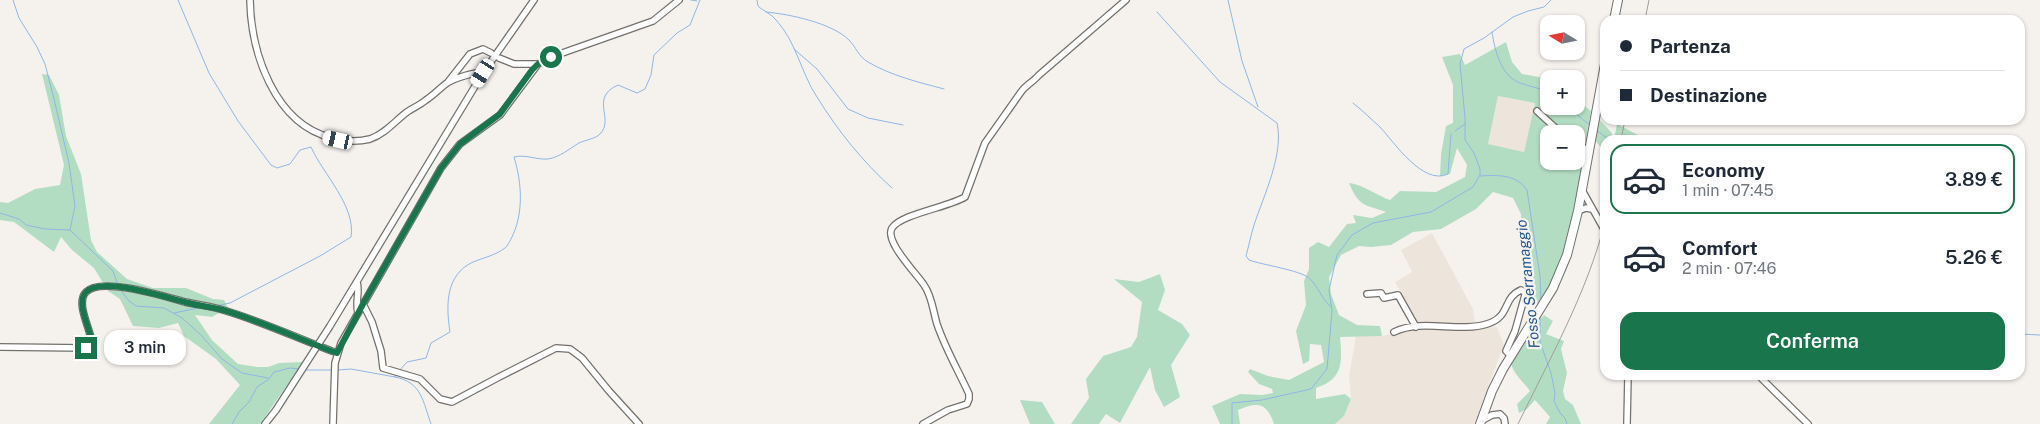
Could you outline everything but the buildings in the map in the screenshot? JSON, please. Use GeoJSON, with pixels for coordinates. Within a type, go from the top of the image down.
{"type":"FeatureCollection","features":[{"type":"Feature","properties":{"kind":"main road"},"geometry":{"type":"LineString","coordinates":[[1615,15],[1618,0]]}},
{"type":"Feature","properties":{"kind":"main road"},"geometry":{"type":"LineString","coordinates":[[1481,423],[1492,391],[1510,355],[1553,288],[1567,255],[1581,199],[1600,90]]}},
{"type":"Feature","properties":{"kind":"street"},"geometry":{"type":"LineString","coordinates":[[250,0],[252,37],[262,68],[280,102],[312,131],[324,136],[356,140],[374,137],[388,129],[408,111],[424,102],[448,82],[470,54],[483,49],[491,53]]}},
{"type":"Feature","properties":{"kind":"street"},"geometry":{"type":"LineString","coordinates":[[265,424],[330,326],[483,73],[534,0]]}},
{"type":"Feature","properties":{"kind":"street"},"geometry":{"type":"LineString","coordinates":[[333,424],[337,353],[441,168],[452,153],[460,144],[500,114],[538,64],[551,57],[653,21],[679,0]]}},
{"type":"Feature","properties":{"kind":"street"},"geometry":{"type":"LineString","coordinates":[[923,424],[948,410],[967,404],[969,399],[938,324],[926,288],[892,242],[891,230],[904,220],[965,196],[985,143],[1020,92],[1027,85],[1033,83],[1039,75],[1126,0]]}},
{"type":"Feature","properties":{"kind":"street"},"geometry":{"type":"LineString","coordinates":[[499,58],[514,64],[538,64]]}},
{"type":"Feature","properties":{"kind":"street"},"geometry":{"type":"LineString","coordinates":[[448,82],[475,73],[483,73]]}},
{"type":"Feature","properties":{"kind":"street"},"geometry":{"type":"LineString","coordinates":[[1537,111],[1552,125]]}},
{"type":"Feature","properties":{"kind":"street"},"geometry":{"type":"LineString","coordinates":[[1585,148],[1589,150]]}},
{"type":"Feature","properties":{"kind":"street"},"geometry":{"type":"LineString","coordinates":[[1582,190],[1600,222]]}},
{"type":"Feature","properties":{"kind":"street"},"geometry":{"type":"LineString","coordinates":[[1581,199],[1588,203],[1593,210]]}},
{"type":"Feature","properties":{"kind":"street"},"geometry":{"type":"LineString","coordinates":[[1578,211],[1586,208],[1593,210]]}},
{"type":"Feature","properties":{"kind":"street"},"geometry":{"type":"LineString","coordinates":[[357,282],[359,288],[356,306],[358,313]]}},
{"type":"Feature","properties":{"kind":"street"},"geometry":{"type":"LineString","coordinates":[[0,347],[86,348],[92,343],[92,337],[83,312],[85,292],[98,287],[119,287],[222,310],[337,353]]}},
{"type":"Feature","properties":{"kind":"street"},"geometry":{"type":"LineString","coordinates":[[1394,332],[1416,327],[1475,327],[1496,321],[1501,318],[1511,297],[1518,291],[1524,290],[1525,296],[1515,331],[1506,351],[1510,355]]}},
{"type":"Feature","properties":{"kind":"street"},"geometry":{"type":"LineString","coordinates":[[1367,294],[1381,293],[1384,298],[1398,295],[1416,327]]}},
{"type":"Feature","properties":{"kind":"street"},"geometry":{"type":"LineString","coordinates":[[363,304],[372,322],[381,351],[383,368],[420,379],[440,399],[452,402],[498,376],[556,348],[562,347],[570,349],[582,358],[609,392],[639,424]]}},
{"type":"Feature","properties":{"kind":"street"},"geometry":{"type":"LineString","coordinates":[[1627,424],[1628,380]]}},
{"type":"Feature","properties":{"kind":"street"},"geometry":{"type":"LineString","coordinates":[[1763,380],[1808,424]]}},
{"type":"Feature","properties":{"kind":"street"},"geometry":{"type":"LineString","coordinates":[[1481,423],[1492,415],[1500,414],[1506,424]]}},
{"type":"Feature","properties":{"kind":"shaded area"},"geometry":{"type":"Polygon","coordinates":[[[1498,96],[1535,103],[1524,152],[1488,144],[1498,96]]]}},
{"type":"Feature","properties":{"kind":"shaded area"},"geometry":{"type":"Polygon","coordinates":[[[1432,233],[1473,309],[1475,324],[1426,326],[1417,322],[1395,282],[1412,272],[1401,250],[1432,233]]]}},
{"type":"Feature","properties":{"kind":"shaded area"},"geometry":{"type":"Polygon","coordinates":[[[1497,327],[1504,345],[1474,424],[1335,424],[1344,416],[1351,399],[1349,375],[1356,336],[1382,336],[1416,329],[1497,327]]]}},
{"type":"Feature","properties":{"kind":"green space"},"geometry":{"type":"Polygon","coordinates":[[[1506,42],[1512,62],[1522,74],[1540,77],[1540,115],[1585,115],[1585,106],[1591,111],[1585,144],[1585,125],[1540,125],[1540,170],[1581,170],[1569,238],[1556,273],[1539,305],[1529,301],[1525,247],[1521,232],[1521,214],[1513,198],[1493,192],[1476,209],[1441,229],[1413,232],[1391,245],[1359,246],[1341,255],[1329,277],[1331,294],[1339,315],[1357,325],[1380,326],[1382,336],[1340,337],[1341,361],[1339,368],[1332,380],[1316,388],[1316,399],[1345,394],[1351,399],[1344,416],[1335,424],[1274,424],[1265,408],[1251,405],[1238,410],[1240,424],[1220,424],[1212,406],[1240,394],[1262,395],[1273,393],[1272,389],[1259,384],[1248,372],[1250,369],[1268,376],[1289,380],[1324,362],[1321,345],[1310,344],[1309,361],[1303,364],[1296,331],[1306,305],[1304,281],[1309,269],[1309,248],[1318,242],[1329,247],[1347,224],[1356,223],[1353,215],[1372,218],[1386,212],[1367,206],[1359,201],[1349,183],[1390,200],[1400,191],[1436,192],[1465,177],[1467,165],[1457,148],[1450,174],[1440,176],[1441,154],[1446,126],[1453,123],[1453,85],[1442,57],[1460,54],[1465,65],[1506,42]],[[1498,96],[1488,144],[1524,152],[1535,103],[1498,96]]]}},
{"type":"Feature","properties":{"kind":"green space"},"geometry":{"type":"Polygon","coordinates":[[[42,74],[49,75],[59,95],[66,136],[81,174],[91,240],[97,252],[127,279],[153,288],[186,288],[213,299],[224,300],[228,308],[212,317],[195,315],[212,340],[238,364],[268,367],[279,363],[303,362],[260,424],[209,424],[240,385],[216,359],[184,336],[178,323],[159,328],[133,326],[120,299],[108,291],[94,268],[72,250],[61,237],[54,252],[14,222],[0,220],[0,202],[8,203],[35,189],[60,185],[64,165],[42,74]]]}},
{"type":"Feature","properties":{"kind":"green space"},"geometry":{"type":"Polygon","coordinates":[[[1598,118],[1600,125],[1604,125],[1612,135],[1600,135],[1600,146],[1594,139],[1598,118]]]}},
{"type":"Feature","properties":{"kind":"green space"},"geometry":{"type":"Polygon","coordinates":[[[1617,125],[1638,135],[1615,135],[1617,125]]]}},
{"type":"Feature","properties":{"kind":"green space"},"geometry":{"type":"Polygon","coordinates":[[[1160,274],[1165,290],[1158,310],[1182,324],[1190,335],[1171,365],[1180,397],[1164,407],[1155,390],[1150,367],[1120,423],[1106,414],[1099,424],[1071,424],[1089,398],[1086,379],[1103,356],[1131,347],[1137,337],[1142,302],[1114,279],[1139,282],[1160,274]]]}},
{"type":"Feature","properties":{"kind":"green space"},"geometry":{"type":"Polygon","coordinates":[[[1544,315],[1553,321],[1546,334],[1564,341],[1561,349],[1567,373],[1563,391],[1565,399],[1573,405],[1581,424],[1546,424],[1550,417],[1535,400],[1527,409],[1519,413],[1517,404],[1530,391],[1511,364],[1527,336],[1544,315]]]}},
{"type":"Feature","properties":{"kind":"green space"},"geometry":{"type":"Polygon","coordinates":[[[1020,400],[1042,402],[1055,424],[1030,424],[1020,400]]]}},
{"type":"Feature","properties":{"kind":"waterway"},"geometry":{"type":"LineString","coordinates":[[13,0],[19,18],[45,64],[54,99],[69,163],[75,206],[70,230]]}},
{"type":"Feature","properties":{"kind":"waterway"},"geometry":{"type":"LineString","coordinates":[[178,0],[209,73],[238,121],[271,165],[277,168],[290,164],[300,150],[311,147],[344,202],[351,225],[351,237],[320,256],[230,303],[216,306]]}},
{"type":"Feature","properties":{"kind":"waterway"},"geometry":{"type":"LineString","coordinates":[[691,0],[697,1]]}},
{"type":"Feature","properties":{"kind":"waterway"},"geometry":{"type":"LineString","coordinates":[[399,371],[407,362],[426,358],[431,343],[450,332],[448,302],[452,283],[457,275],[473,262],[501,250],[507,246],[511,239],[520,209],[519,177],[514,157],[552,158],[600,134],[605,122],[605,96],[618,85],[637,93],[645,89],[651,75],[654,55],[677,33],[690,25],[700,0]]}},
{"type":"Feature","properties":{"kind":"waterway"},"geometry":{"type":"LineString","coordinates":[[757,0],[758,6],[772,16],[783,28],[794,47],[811,88],[825,110],[861,157],[892,188]]}},
{"type":"Feature","properties":{"kind":"waterway"},"geometry":{"type":"LineString","coordinates":[[1228,0],[1242,61],[1258,107]]}},
{"type":"Feature","properties":{"kind":"waterway"},"geometry":{"type":"LineString","coordinates":[[1232,424],[1232,403],[1262,400],[1311,389],[1327,369],[1332,311],[1329,290],[1337,255],[1352,235],[1373,223],[1431,212],[1473,187],[1480,175],[1480,169],[1474,153],[1465,140],[1460,64],[1464,49],[1484,38],[1513,17],[1544,7],[1551,0]]}},
{"type":"Feature","properties":{"kind":"waterway"},"geometry":{"type":"LineString","coordinates":[[766,12],[798,17],[821,24],[849,40],[862,57],[877,67],[896,75],[944,89]]}},
{"type":"Feature","properties":{"kind":"waterway"},"geometry":{"type":"LineString","coordinates":[[1157,12],[1220,82],[1277,123],[1278,148],[1272,174],[1254,225],[1246,256],[1249,260],[1304,275],[1315,285],[1331,307]]}},
{"type":"Feature","properties":{"kind":"waterway"},"geometry":{"type":"LineString","coordinates":[[1492,32],[1500,63],[1509,76],[1515,81],[1540,89]]}},
{"type":"Feature","properties":{"kind":"waterway"},"geometry":{"type":"LineString","coordinates":[[794,49],[817,69],[848,109],[868,118],[903,125]]}},
{"type":"Feature","properties":{"kind":"waterway"},"geometry":{"type":"LineString","coordinates":[[1353,103],[1380,127],[1410,161],[1429,174],[1438,176],[1448,174],[1451,134]]}},
{"type":"Feature","properties":{"kind":"waterway"},"geometry":{"type":"LineString","coordinates":[[1577,115],[1591,126]]}},
{"type":"Feature","properties":{"kind":"waterway"},"geometry":{"type":"LineString","coordinates":[[1455,131],[1465,124]]}},
{"type":"Feature","properties":{"kind":"waterway"},"geometry":{"type":"LineString","coordinates":[[1596,130],[1603,135]]}},
{"type":"Feature","properties":{"kind":"waterway","name":"Fosso Serramaggio"},"geometry":{"type":"LineString","coordinates":[[1480,176],[1512,178],[1527,190],[1540,276],[1541,302]]}},
{"type":"Feature","properties":{"kind":"waterway"},"geometry":{"type":"LineString","coordinates":[[0,213],[19,219],[26,225],[45,229],[70,230],[113,271],[118,285]]}},
{"type":"Feature","properties":{"kind":"waterway"},"geometry":{"type":"LineString","coordinates":[[120,289],[129,301],[136,306],[164,308],[182,318],[201,335],[222,359],[242,373],[268,378]]}},
{"type":"Feature","properties":{"kind":"waterway"},"geometry":{"type":"LineString","coordinates":[[174,313],[198,308]]}},
{"type":"Feature","properties":{"kind":"waterway","name":"Fosso Serramaggio"},"geometry":{"type":"LineString","coordinates":[[1540,316],[1540,342],[1551,373],[1555,393],[1554,401],[1567,424]]}},
{"type":"Feature","properties":{"kind":"waterway"},"geometry":{"type":"LineString","coordinates":[[2025,334],[2040,335]]}},
{"type":"Feature","properties":{"kind":"waterway"},"geometry":{"type":"LineString","coordinates":[[232,424],[239,412],[249,402],[257,387],[269,379],[274,372],[290,368],[299,369]]}},
{"type":"Feature","properties":{"kind":"waterway"},"geometry":{"type":"LineString","coordinates":[[338,370],[351,369],[395,377],[397,374]]}},
{"type":"Feature","properties":{"kind":"waterway"},"geometry":{"type":"LineString","coordinates":[[305,370],[331,370]]}},
{"type":"Feature","properties":{"kind":"waterway"},"geometry":{"type":"LineString","coordinates":[[395,377],[411,383],[416,388],[431,424]]}},
{"type":"Feature","properties":{"kind":"railway"},"geometry":{"type":"LineString","coordinates":[[1646,15],[1649,0]]}},
{"type":"Feature","properties":{"kind":"railway"},"geometry":{"type":"LineString","coordinates":[[1622,135],[1624,125]]}},
{"type":"Feature","properties":{"kind":"railway"},"geometry":{"type":"LineString","coordinates":[[1518,424],[1578,300],[1600,238]]}},
{"type":"Feature","properties":{"kind":"route"},"geometry":{"type":"LineString","coordinates":[[86,348],[92,343],[92,337],[83,312],[82,303],[85,292],[98,287],[116,287],[136,289],[222,310],[337,353],[441,168],[460,144],[500,114],[532,70],[538,64],[551,57]]}}]}
